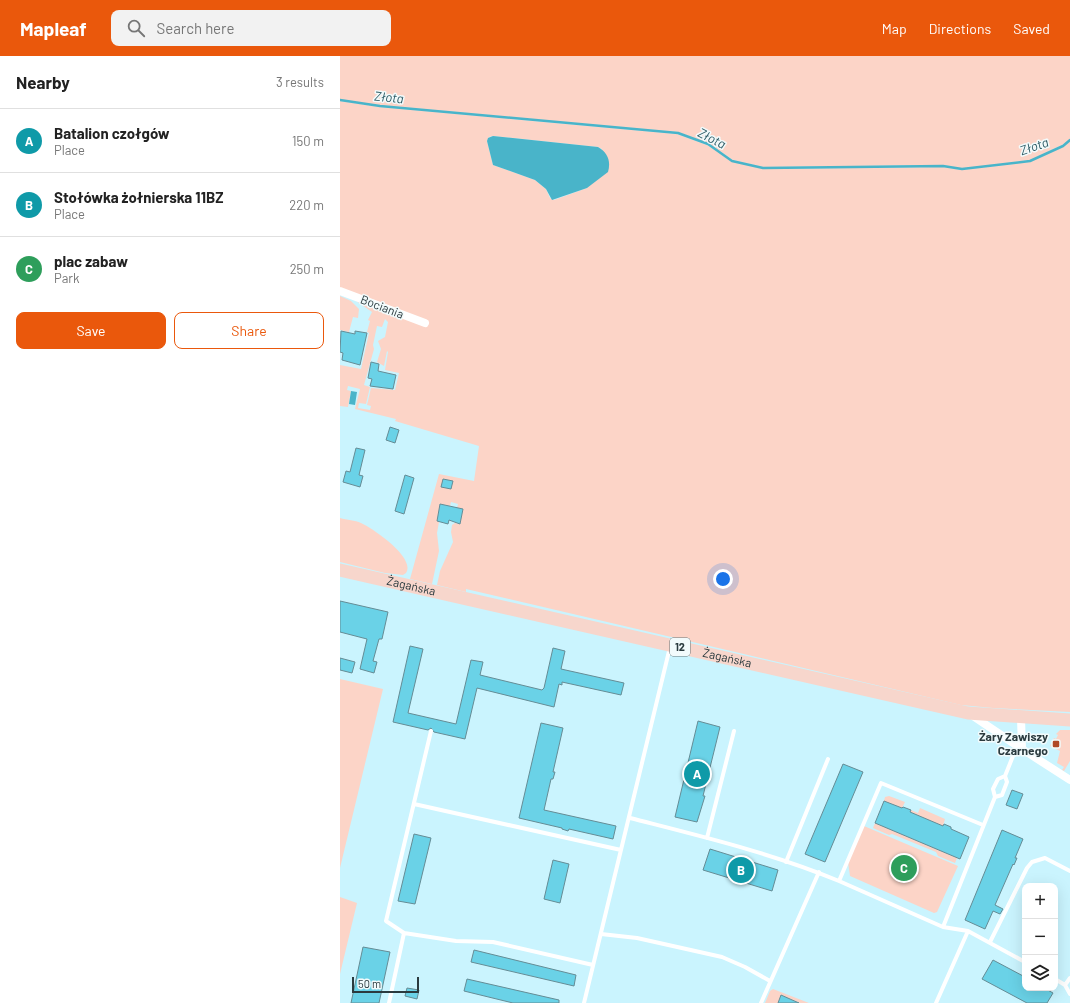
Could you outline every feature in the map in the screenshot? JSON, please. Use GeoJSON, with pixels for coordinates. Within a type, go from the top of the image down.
{"type":"FeatureCollection","features":[{"type":"Feature","properties":{"kind":"main road","name":"Żagańska"},"geometry":{"type":"LineString","coordinates":[[340,570],[968,713],[1021,718],[1070,720]]}},
{"type":"Feature","properties":{"kind":"street","name":"Bociania"},"geometry":{"type":"LineString","coordinates":[[340,290],[425,323]]}},
{"type":"Feature","properties":{"kind":"street"},"geometry":{"type":"LineString","coordinates":[[968,713],[1070,780]]}},
{"type":"Feature","properties":{"kind":"street"},"geometry":{"type":"LineString","coordinates":[[1021,718],[1022,749]]}},
{"type":"Feature","properties":{"kind":"lane"},"geometry":{"type":"LineString","coordinates":[[584,1003],[671,645]]}},
{"type":"Feature","properties":{"kind":"lane"},"geometry":{"type":"LineString","coordinates":[[431,731],[386,921],[404,933],[456,941],[493,942],[593,965]]}},
{"type":"Feature","properties":{"kind":"lane"},"geometry":{"type":"LineString","coordinates":[[707,838],[734,731]]}},
{"type":"Feature","properties":{"kind":"lane"},"geometry":{"type":"LineString","coordinates":[[944,927],[983,825],[995,798],[993,789],[998,779],[1004,776],[1013,756],[1022,749]]}},
{"type":"Feature","properties":{"kind":"lane"},"geometry":{"type":"LineString","coordinates":[[786,862],[828,759]]}},
{"type":"Feature","properties":{"kind":"lane"},"geometry":{"type":"LineString","coordinates":[[995,798],[1002,795],[1007,782],[1004,776]]}},
{"type":"Feature","properties":{"kind":"lane"},"geometry":{"type":"LineString","coordinates":[[839,880],[881,783],[983,825]]}},
{"type":"Feature","properties":{"kind":"lane"},"geometry":{"type":"LineString","coordinates":[[414,804],[621,850]]}},
{"type":"Feature","properties":{"kind":"lane"},"geometry":{"type":"LineString","coordinates":[[630,818],[707,838],[819,872],[944,927],[968,931],[1022,960]]}},
{"type":"Feature","properties":{"kind":"lane"},"geometry":{"type":"LineString","coordinates":[[990,942],[1027,868],[1032,862],[1044,858],[1070,871]]}},
{"type":"Feature","properties":{"kind":"lane"},"geometry":{"type":"LineString","coordinates":[[761,1003],[819,872]]}},
{"type":"Feature","properties":{"kind":"lane"},"geometry":{"type":"LineString","coordinates":[[936,1003],[968,931]]}},
{"type":"Feature","properties":{"kind":"lane"},"geometry":{"type":"LineString","coordinates":[[388,1003],[404,933]]}},
{"type":"Feature","properties":{"kind":"lane"},"geometry":{"type":"LineString","coordinates":[[601,934],[637,938],[722,957],[745,967],[770,981]]}},
{"type":"Feature","properties":{"kind":"lane"},"geometry":{"type":"LineString","coordinates":[[1065,985],[1070,978]]}},
{"type":"Feature","properties":{"kind":"lane"},"geometry":{"type":"LineString","coordinates":[[1058,981],[1065,985],[1070,994]]}},
{"type":"Feature","properties":{"kind":"shaded area"},"geometry":{"type":"Polygon","coordinates":[[[340,56],[1070,56],[1070,139],[1062,145],[1030,160],[962,169],[944,165],[763,167],[733,160],[708,143],[678,132],[379,105],[340,100],[340,56]]]}},
{"type":"Feature","properties":{"kind":"shaded area"},"geometry":{"type":"Polygon","coordinates":[[[340,101],[380,107],[677,134],[707,145],[732,161],[763,169],[943,167],[961,170],[1030,162],[1063,147],[1070,141],[1070,712],[961,705],[466,589],[466,592],[437,585],[440,571],[453,542],[451,532],[452,525],[455,523],[460,524],[463,509],[457,508],[458,504],[451,502],[450,506],[440,504],[437,521],[439,522],[437,533],[439,551],[432,584],[410,579],[439,474],[474,481],[479,446],[395,421],[396,419],[355,409],[360,389],[348,386],[347,390],[351,391],[348,407],[340,406],[340,365],[361,369],[369,333],[367,332],[370,321],[368,320],[372,312],[340,291],[340,101]],[[493,136],[489,137],[487,141],[493,165],[535,180],[546,189],[550,198],[554,200],[587,188],[602,149],[598,147],[493,136]],[[385,319],[382,327],[377,326],[373,345],[374,349],[364,385],[370,387],[366,404],[359,403],[358,408],[370,410],[371,406],[367,405],[371,388],[395,390],[399,373],[385,370],[387,351],[384,366],[377,362],[381,349],[378,341],[385,337],[388,322],[385,319]]]}},
{"type":"Feature","properties":{"kind":"shaded area"},"geometry":{"type":"Polygon","coordinates":[[[340,296],[351,301],[359,309],[358,318],[353,317],[349,332],[340,330],[340,296]]]}},
{"type":"Feature","properties":{"kind":"shaded area"},"geometry":{"type":"Polygon","coordinates":[[[340,518],[361,523],[384,538],[400,552],[407,567],[406,573],[403,575],[385,573],[340,562],[340,518]]]}},
{"type":"Feature","properties":{"kind":"shaded area"},"geometry":{"type":"Polygon","coordinates":[[[340,679],[383,689],[340,868],[340,679]]]}},
{"type":"Feature","properties":{"kind":"shaded area"},"geometry":{"type":"Polygon","coordinates":[[[1060,730],[1070,730],[1070,761],[1064,771],[1062,770],[1064,767],[1057,763],[1060,751],[1050,746],[1054,738],[1056,739],[1058,735],[1056,734],[1060,730]]]}},
{"type":"Feature","properties":{"kind":"shaded area"},"geometry":{"type":"Polygon","coordinates":[[[889,796],[905,802],[902,808],[884,801],[885,797],[889,796]]]}},
{"type":"Feature","properties":{"kind":"shaded area"},"geometry":{"type":"Polygon","coordinates":[[[920,808],[945,819],[943,826],[910,812],[911,810],[918,813],[920,808]]]}},
{"type":"Feature","properties":{"kind":"shaded area"},"geometry":{"type":"Polygon","coordinates":[[[875,823],[957,858],[955,863],[938,856],[936,852],[873,828],[875,823]]]}},
{"type":"Feature","properties":{"kind":"shaded area"},"geometry":{"type":"Polygon","coordinates":[[[864,826],[958,866],[937,912],[934,913],[850,876],[848,862],[864,826]]]}},
{"type":"Feature","properties":{"kind":"shaded area"},"geometry":{"type":"Polygon","coordinates":[[[340,897],[357,903],[340,974],[340,897]]]}},
{"type":"Feature","properties":{"kind":"shaded area"},"geometry":{"type":"Polygon","coordinates":[[[773,989],[809,1003],[800,1003],[781,995],[778,1003],[765,1003],[770,991],[773,989]]]}},
{"type":"Feature","properties":{"kind":"water"},"geometry":{"type":"Polygon","coordinates":[[[493,136],[598,147],[608,158],[608,172],[587,188],[552,200],[546,189],[535,180],[493,165],[487,141],[488,138],[493,136]]]}},
{"type":"Feature","properties":{"kind":"water"},"geometry":{"type":"Polygon","coordinates":[[[351,391],[357,392],[355,405],[349,404],[351,391]]]}},
{"type":"Feature","properties":{"kind":"building"},"geometry":{"type":"Polygon","coordinates":[[[341,331],[355,334],[355,331],[367,333],[360,365],[342,360],[343,353],[340,352],[341,331]]]}},
{"type":"Feature","properties":{"kind":"building"},"geometry":{"type":"Polygon","coordinates":[[[371,362],[379,364],[378,371],[396,375],[393,389],[370,386],[372,379],[368,378],[371,362]]]}},
{"type":"Feature","properties":{"kind":"building"},"geometry":{"type":"Polygon","coordinates":[[[390,427],[399,430],[395,443],[386,440],[390,427]]]}},
{"type":"Feature","properties":{"kind":"building"},"geometry":{"type":"Polygon","coordinates":[[[356,448],[365,450],[359,475],[363,476],[360,487],[343,482],[346,471],[350,472],[356,448]]]}},
{"type":"Feature","properties":{"kind":"building"},"geometry":{"type":"Polygon","coordinates":[[[405,475],[414,478],[404,514],[395,511],[405,475]]]}},
{"type":"Feature","properties":{"kind":"building"},"geometry":{"type":"Polygon","coordinates":[[[443,479],[453,481],[451,489],[441,487],[443,479]]]}},
{"type":"Feature","properties":{"kind":"building"},"geometry":{"type":"Polygon","coordinates":[[[440,504],[463,509],[460,524],[449,520],[448,524],[437,521],[440,504]]]}},
{"type":"Feature","properties":{"kind":"building"},"geometry":{"type":"Polygon","coordinates":[[[340,601],[388,612],[382,639],[379,639],[373,661],[377,662],[374,673],[360,669],[367,639],[340,632],[340,601]]]}},
{"type":"Feature","properties":{"kind":"building"},"geometry":{"type":"Polygon","coordinates":[[[410,646],[423,649],[408,713],[456,724],[471,660],[483,662],[480,675],[542,690],[544,688],[553,648],[565,651],[561,669],[624,683],[621,695],[562,682],[562,685],[559,684],[554,707],[477,688],[465,739],[434,732],[431,728],[428,730],[393,722],[410,646]]]}},
{"type":"Feature","properties":{"kind":"building"},"geometry":{"type":"Polygon","coordinates":[[[340,658],[355,662],[352,673],[340,670],[340,658]]]}},
{"type":"Feature","properties":{"kind":"building"},"geometry":{"type":"Polygon","coordinates":[[[698,721],[720,727],[703,796],[705,796],[697,822],[675,817],[698,721]]]}},
{"type":"Feature","properties":{"kind":"building"},"geometry":{"type":"Polygon","coordinates":[[[541,723],[563,728],[553,772],[555,772],[553,779],[551,779],[544,810],[616,826],[613,839],[569,829],[568,831],[562,828],[519,818],[541,723]]]}},
{"type":"Feature","properties":{"kind":"building"},"geometry":{"type":"Polygon","coordinates":[[[843,764],[863,772],[825,862],[805,854],[843,764]]]}},
{"type":"Feature","properties":{"kind":"building"},"geometry":{"type":"Polygon","coordinates":[[[1012,790],[1023,794],[1017,809],[1006,805],[1012,790]]]}},
{"type":"Feature","properties":{"kind":"building"},"geometry":{"type":"Polygon","coordinates":[[[884,801],[911,810],[910,812],[943,826],[944,824],[951,827],[951,829],[969,837],[960,859],[875,823],[884,801]]]}},
{"type":"Feature","properties":{"kind":"building"},"geometry":{"type":"Polygon","coordinates":[[[1002,830],[1023,839],[1015,858],[1017,858],[995,905],[1003,909],[1000,914],[993,911],[985,929],[965,920],[1002,830]]]}},
{"type":"Feature","properties":{"kind":"building"},"geometry":{"type":"Polygon","coordinates":[[[414,834],[431,838],[415,904],[398,901],[414,834]]]}},
{"type":"Feature","properties":{"kind":"building"},"geometry":{"type":"Polygon","coordinates":[[[710,849],[778,870],[772,891],[703,870],[710,849]]]}},
{"type":"Feature","properties":{"kind":"building"},"geometry":{"type":"Polygon","coordinates":[[[553,860],[569,864],[560,903],[544,899],[553,860]]]}},
{"type":"Feature","properties":{"kind":"building"},"geometry":{"type":"Polygon","coordinates":[[[363,947],[390,952],[379,1003],[351,1003],[363,947]]]}},
{"type":"Feature","properties":{"kind":"building"},"geometry":{"type":"Polygon","coordinates":[[[474,950],[576,975],[574,986],[471,962],[474,950]]]}},
{"type":"Feature","properties":{"kind":"building"},"geometry":{"type":"Polygon","coordinates":[[[993,960],[1022,975],[1022,991],[1049,991],[1053,993],[1047,1003],[1027,1003],[982,979],[993,960]]]}},
{"type":"Feature","properties":{"kind":"building"},"geometry":{"type":"Polygon","coordinates":[[[467,979],[559,1000],[559,1003],[513,1003],[464,991],[467,979]]]}},
{"type":"Feature","properties":{"kind":"building"},"geometry":{"type":"Polygon","coordinates":[[[407,988],[419,990],[417,999],[405,996],[407,988]]]}},
{"type":"Feature","properties":{"kind":"building"},"geometry":{"type":"Polygon","coordinates":[[[781,995],[799,1003],[778,1003],[781,995]]]}},
{"type":"Feature","properties":{"kind":"waterway","name":"Złota"},"geometry":{"type":"LineString","coordinates":[[340,100],[380,106],[678,133],[708,144],[732,161],[763,168],[943,166],[962,169],[1030,161],[1063,146],[1070,140]]}},
{"type":"Feature","properties":{"kind":"place","name":"Żary Zawiszy Czarnego"},"geometry":{"type":"Point","coordinates":[1056,744]}},
{"type":"Feature","properties":{"kind":"place","name":"Batalion czołgów"},"geometry":{"type":"Point","coordinates":[697,774]}},
{"type":"Feature","properties":{"kind":"place","name":"plac zabaw"},"geometry":{"type":"Point","coordinates":[904,868]}},
{"type":"Feature","properties":{"kind":"place","name":"Stołówka żołnierska 11BZ"},"geometry":{"type":"Point","coordinates":[741,870]}}]}
